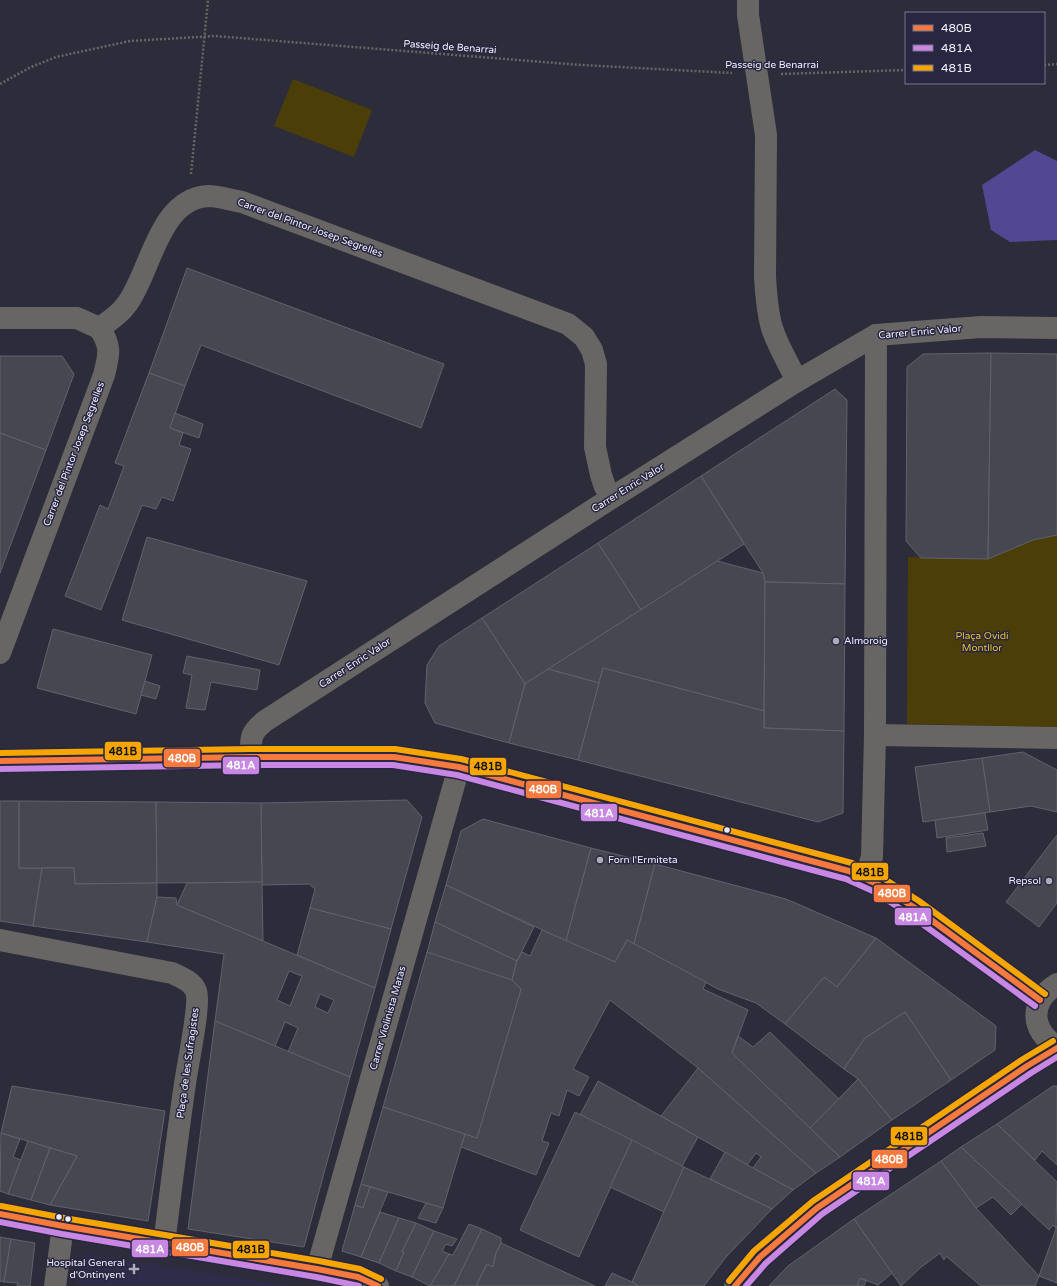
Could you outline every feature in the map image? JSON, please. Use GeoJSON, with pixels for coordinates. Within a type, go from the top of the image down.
{"type":"FeatureCollection","features":[{"type":"Feature","properties":{"kind":"street"},"geometry":{"type":"LineString","coordinates":[[748,0],[748,16],[766,135],[766,294],[772,327],[797,381]]}},
{"type":"Feature","properties":{"kind":"street","name":"Carrer del Pintor Josep Segrelles"},"geometry":{"type":"LineString","coordinates":[[0,653],[104,375],[109,353],[106,338],[99,328],[115,318],[127,304],[137,288],[163,228],[177,210],[192,200],[208,196],[242,202],[568,324],[584,337],[592,350],[596,364],[595,447],[600,475],[605,487],[614,497]]}},
{"type":"Feature","properties":{"kind":"street"},"geometry":{"type":"LineString","coordinates":[[0,318],[78,318],[99,328]]}},
{"type":"Feature","properties":{"kind":"street","name":"Carrer Enric Valor"},"geometry":{"type":"LineString","coordinates":[[251,757],[251,738],[255,729],[265,721],[797,381],[876,335],[981,327],[1057,328]]}},
{"type":"Feature","properties":{"kind":"street"},"geometry":{"type":"LineString","coordinates":[[866,878],[872,857],[876,335]]}},
{"type":"Feature","properties":{"kind":"street"},"geometry":{"type":"LineString","coordinates":[[874,735],[1057,738]]}},
{"type":"Feature","properties":{"kind":"street"},"geometry":{"type":"LineString","coordinates":[[0,761],[251,757],[394,757],[459,768],[820,862],[866,878],[915,908],[1040,1000]]}},
{"type":"Feature","properties":{"kind":"street","name":"Carrer Violinista Matas"},"geometry":{"type":"LineString","coordinates":[[318,1268],[459,768]]}},
{"type":"Feature","properties":{"kind":"street","name":"Plaça de les Sufragistes"},"geometry":{"type":"LineString","coordinates":[[0,940],[172,973],[191,984],[196,991],[197,1007],[164,1244]]}},
{"type":"Feature","properties":{"kind":"street"},"geometry":{"type":"LineString","coordinates":[[735,1286],[760,1257],[817,1208],[1027,1066],[1057,1048],[1041,1033],[1037,1022],[1037,1011],[1040,1000],[1047,991],[1057,984]]}},
{"type":"Feature","properties":{"kind":"street"},"geometry":{"type":"LineString","coordinates":[[0,1214],[164,1244],[318,1268],[358,1277],[378,1286]]}},
{"type":"Feature","properties":{"kind":"street"},"geometry":{"type":"LineString","coordinates":[[55,1286],[63,1226]]}},
{"type":"Feature","properties":{"kind":"path"},"geometry":{"type":"LineString","coordinates":[[192,200],[191,177],[208,0]]}},
{"type":"Feature","properties":{"kind":"path","name":"Passeig de Benarrai"},"geometry":{"type":"LineString","coordinates":[[0,84],[31,67],[56,57],[130,41],[215,36],[581,65],[757,75],[905,70]]}},
{"type":"Feature","properties":{"kind":"path"},"geometry":{"type":"LineString","coordinates":[[1045,65],[1057,64]]}},
{"type":"Feature","properties":{"kind":"shaded area"},"geometry":{"type":"Polygon","coordinates":[[[1035,150],[1057,161],[1057,240],[1010,242],[991,230],[982,185],[1035,150]]]}},
{"type":"Feature","properties":{"kind":"shaded area","name":"Hospital General d'Ontinyent"},"geometry":{"type":"Polygon","coordinates":[[[83,1253],[292,1286],[78,1286],[83,1253]]]}},
{"type":"Feature","properties":{"kind":"green space"},"geometry":{"type":"Polygon","coordinates":[[[293,79],[372,110],[354,157],[274,126],[293,79]]]}},
{"type":"Feature","properties":{"kind":"green space","name":"Plaça Ovidi Montllor"},"geometry":{"type":"Polygon","coordinates":[[[1057,535],[1057,727],[907,724],[908,557],[988,559],[1033,540],[1057,535]]]}},
{"type":"Feature","properties":{"kind":"building"},"geometry":{"type":"Polygon","coordinates":[[[187,268],[444,364],[421,428],[201,345],[185,386],[149,373],[187,268]]]}},
{"type":"Feature","properties":{"kind":"building"},"geometry":{"type":"Polygon","coordinates":[[[991,353],[988,559],[921,558],[906,541],[907,367],[923,354],[991,353]]]}},
{"type":"Feature","properties":{"kind":"building"},"geometry":{"type":"Polygon","coordinates":[[[991,353],[1057,354],[1057,535],[1033,540],[988,559],[991,353]]]}},
{"type":"Feature","properties":{"kind":"building"},"geometry":{"type":"Polygon","coordinates":[[[0,356],[62,356],[74,374],[46,450],[0,433],[0,356]]]}},
{"type":"Feature","properties":{"kind":"building"},"geometry":{"type":"Polygon","coordinates":[[[149,373],[185,386],[170,428],[183,433],[179,445],[191,449],[173,501],[162,497],[156,509],[142,505],[101,610],[65,596],[100,505],[108,509],[124,466],[115,463],[149,373]]]}},
{"type":"Feature","properties":{"kind":"building"},"geometry":{"type":"Polygon","coordinates":[[[835,389],[847,400],[845,584],[765,582],[763,573],[701,476],[835,389]]]}},
{"type":"Feature","properties":{"kind":"building"},"geometry":{"type":"Polygon","coordinates":[[[175,413],[203,424],[199,438],[170,428],[175,413]]]}},
{"type":"Feature","properties":{"kind":"building"},"geometry":{"type":"Polygon","coordinates":[[[0,433],[46,450],[0,573],[0,433]]]}},
{"type":"Feature","properties":{"kind":"building"},"geometry":{"type":"Polygon","coordinates":[[[701,476],[744,544],[641,610],[598,543],[701,476]]]}},
{"type":"Feature","properties":{"kind":"building"},"geometry":{"type":"Polygon","coordinates":[[[147,537],[307,581],[279,665],[122,620],[147,537]]]}},
{"type":"Feature","properties":{"kind":"building"},"geometry":{"type":"Polygon","coordinates":[[[598,543],[641,610],[525,684],[482,618],[598,543]]]}},
{"type":"Feature","properties":{"kind":"building"},"geometry":{"type":"Polygon","coordinates":[[[717,561],[763,573],[765,582],[764,711],[603,668],[599,683],[548,669],[717,561]]]}},
{"type":"Feature","properties":{"kind":"building"},"geometry":{"type":"Polygon","coordinates":[[[765,582],[845,584],[844,731],[764,728],[765,582]]]}},
{"type":"Feature","properties":{"kind":"building"},"geometry":{"type":"Polygon","coordinates":[[[482,618],[525,684],[509,743],[435,723],[425,703],[427,665],[439,646],[482,618]]]}},
{"type":"Feature","properties":{"kind":"building"},"geometry":{"type":"Polygon","coordinates":[[[53,629],[152,655],[136,714],[37,688],[53,629]]]}},
{"type":"Feature","properties":{"kind":"building"},"geometry":{"type":"Polygon","coordinates":[[[187,656],[260,670],[257,690],[211,682],[205,710],[186,708],[192,675],[183,673],[187,656]]]}},
{"type":"Feature","properties":{"kind":"building"},"geometry":{"type":"Polygon","coordinates":[[[603,668],[764,711],[764,728],[844,731],[843,813],[818,822],[578,760],[603,668]]]}},
{"type":"Feature","properties":{"kind":"building"},"geometry":{"type":"Polygon","coordinates":[[[548,669],[599,683],[578,760],[509,743],[525,684],[548,669]]]}},
{"type":"Feature","properties":{"kind":"building"},"geometry":{"type":"Polygon","coordinates":[[[145,681],[160,686],[156,699],[141,695],[145,681]]]}},
{"type":"Feature","properties":{"kind":"building"},"geometry":{"type":"Polygon","coordinates":[[[1023,752],[1057,770],[1057,812],[1031,806],[990,812],[982,758],[1023,752]]]}},
{"type":"Feature","properties":{"kind":"building"},"geometry":{"type":"Polygon","coordinates":[[[982,758],[990,812],[923,822],[915,767],[982,758]]]}},
{"type":"Feature","properties":{"kind":"building"},"geometry":{"type":"Polygon","coordinates":[[[407,800],[422,817],[391,929],[310,908],[315,889],[309,884],[262,885],[261,803],[407,800]]]}},
{"type":"Feature","properties":{"kind":"building"},"geometry":{"type":"Polygon","coordinates":[[[0,801],[19,801],[19,868],[42,868],[33,926],[0,921],[0,801]]]}},
{"type":"Feature","properties":{"kind":"building"},"geometry":{"type":"Polygon","coordinates":[[[19,801],[156,802],[157,883],[75,884],[74,868],[19,868],[19,801]]]}},
{"type":"Feature","properties":{"kind":"building"},"geometry":{"type":"Polygon","coordinates":[[[156,802],[261,803],[262,882],[157,883],[156,802]]]}},
{"type":"Feature","properties":{"kind":"building"},"geometry":{"type":"Polygon","coordinates":[[[985,813],[988,830],[937,838],[935,820],[985,813]]]}},
{"type":"Feature","properties":{"kind":"building"},"geometry":{"type":"Polygon","coordinates":[[[483,819],[591,848],[566,941],[446,885],[461,831],[483,819]]]}},
{"type":"Feature","properties":{"kind":"building"},"geometry":{"type":"Polygon","coordinates":[[[983,833],[986,846],[947,852],[946,838],[983,833]]]}},
{"type":"Feature","properties":{"kind":"building"},"geometry":{"type":"Polygon","coordinates":[[[1057,835],[1057,903],[1039,927],[1006,902],[1057,835]]]}},
{"type":"Feature","properties":{"kind":"building"},"geometry":{"type":"Polygon","coordinates":[[[591,848],[655,864],[634,944],[627,940],[615,962],[566,941],[591,848]]]}},
{"type":"Feature","properties":{"kind":"building"},"geometry":{"type":"Polygon","coordinates":[[[655,864],[786,899],[876,938],[837,987],[824,977],[785,1024],[756,1003],[718,989],[634,944],[655,864]]]}},
{"type":"Feature","properties":{"kind":"building"},"geometry":{"type":"Polygon","coordinates":[[[42,868],[74,868],[75,884],[157,883],[157,897],[147,942],[33,926],[42,868]]]}},
{"type":"Feature","properties":{"kind":"building"},"geometry":{"type":"Polygon","coordinates":[[[262,882],[263,941],[177,905],[187,883],[262,882]]]}},
{"type":"Feature","properties":{"kind":"building"},"geometry":{"type":"Polygon","coordinates":[[[446,885],[534,927],[517,961],[435,922],[446,885]]]}},
{"type":"Feature","properties":{"kind":"building"},"geometry":{"type":"Polygon","coordinates":[[[157,897],[176,898],[177,905],[375,988],[350,1077],[288,1052],[298,1028],[285,1022],[275,1046],[215,1021],[224,954],[147,942],[157,897]],[[289,971],[277,1000],[290,1006],[302,976],[289,971]],[[320,994],[315,1007],[328,1013],[334,1000],[320,994]]]}},
{"type":"Feature","properties":{"kind":"building"},"geometry":{"type":"Polygon","coordinates":[[[310,908],[391,929],[375,988],[297,955],[310,908]]]}},
{"type":"Feature","properties":{"kind":"building"},"geometry":{"type":"Polygon","coordinates":[[[435,922],[517,961],[512,980],[427,953],[435,922]]]}},
{"type":"Feature","properties":{"kind":"building"},"geometry":{"type":"Polygon","coordinates":[[[542,930],[615,962],[627,940],[706,982],[703,989],[748,1010],[732,1053],[840,1157],[816,1173],[698,1068],[610,1000],[573,1069],[589,1077],[579,1096],[567,1090],[559,1116],[551,1113],[542,1141],[549,1143],[536,1175],[461,1147],[465,1134],[477,1138],[521,989],[512,980],[517,961],[522,952],[530,956],[542,930]]]}},
{"type":"Feature","properties":{"kind":"building"},"geometry":{"type":"Polygon","coordinates":[[[876,938],[996,1026],[995,1050],[951,1080],[905,1012],[865,1038],[844,1069],[785,1024],[824,977],[837,987],[876,938]]]}},
{"type":"Feature","properties":{"kind":"building"},"geometry":{"type":"Polygon","coordinates":[[[427,952],[512,980],[521,989],[477,1138],[383,1107],[427,952]]]}},
{"type":"Feature","properties":{"kind":"building"},"geometry":{"type":"Polygon","coordinates":[[[905,1012],[951,1080],[892,1120],[858,1079],[844,1069],[865,1038],[905,1012]]]}},
{"type":"Feature","properties":{"kind":"building"},"geometry":{"type":"Polygon","coordinates":[[[215,1021],[350,1077],[304,1247],[188,1229],[215,1021]]]}},
{"type":"Feature","properties":{"kind":"building"},"geometry":{"type":"Polygon","coordinates":[[[770,1032],[839,1099],[810,1128],[732,1053],[738,1036],[753,1047],[770,1032]]]}},
{"type":"Feature","properties":{"kind":"building"},"geometry":{"type":"Polygon","coordinates":[[[698,1068],[816,1173],[793,1190],[753,1168],[761,1157],[756,1153],[747,1165],[661,1116],[698,1068]]]}},
{"type":"Feature","properties":{"kind":"building"},"geometry":{"type":"Polygon","coordinates":[[[858,1079],[892,1120],[840,1157],[810,1128],[858,1079]]]}},
{"type":"Feature","properties":{"kind":"building"},"geometry":{"type":"Polygon","coordinates":[[[598,1081],[698,1137],[682,1166],[580,1115],[598,1081]]]}},
{"type":"Feature","properties":{"kind":"building"},"geometry":{"type":"Polygon","coordinates":[[[12,1086],[165,1111],[148,1221],[50,1205],[77,1156],[1,1133],[12,1086]]]}},
{"type":"Feature","properties":{"kind":"building"},"geometry":{"type":"Polygon","coordinates":[[[1053,1086],[1057,1086],[1057,1165],[1042,1151],[1035,1160],[997,1124],[1053,1086]]]}},
{"type":"Feature","properties":{"kind":"building"},"geometry":{"type":"Polygon","coordinates":[[[383,1107],[465,1134],[443,1208],[361,1184],[383,1107]]]}},
{"type":"Feature","properties":{"kind":"building"},"geometry":{"type":"Polygon","coordinates":[[[575,1112],[632,1140],[579,1257],[520,1230],[575,1112]]]}},
{"type":"Feature","properties":{"kind":"building"},"geometry":{"type":"Polygon","coordinates":[[[997,1124],[1057,1182],[1056,1228],[1053,1225],[1049,1230],[961,1147],[997,1124]]]}},
{"type":"Feature","properties":{"kind":"building"},"geometry":{"type":"Polygon","coordinates":[[[1,1133],[20,1139],[13,1157],[21,1160],[8,1194],[0,1191],[1,1133]]]}},
{"type":"Feature","properties":{"kind":"building"},"geometry":{"type":"Polygon","coordinates":[[[632,1140],[684,1167],[664,1212],[610,1187],[632,1140]]]}},
{"type":"Feature","properties":{"kind":"building"},"geometry":{"type":"Polygon","coordinates":[[[28,1141],[50,1148],[31,1200],[8,1194],[28,1141]]]}},
{"type":"Feature","properties":{"kind":"building"},"geometry":{"type":"Polygon","coordinates":[[[961,1147],[1022,1204],[1011,1215],[993,1197],[976,1208],[941,1161],[961,1147]]]}},
{"type":"Feature","properties":{"kind":"building"},"geometry":{"type":"Polygon","coordinates":[[[50,1148],[77,1156],[50,1205],[31,1200],[50,1148]]]}},
{"type":"Feature","properties":{"kind":"building"},"geometry":{"type":"Polygon","coordinates":[[[725,1152],[793,1190],[772,1209],[710,1179],[725,1152]]]}},
{"type":"Feature","properties":{"kind":"building"},"geometry":{"type":"Polygon","coordinates":[[[941,1161],[976,1208],[1039,1276],[1035,1286],[981,1286],[946,1256],[944,1260],[940,1253],[920,1268],[901,1286],[854,1219],[941,1161]]]}},
{"type":"Feature","properties":{"kind":"building"},"geometry":{"type":"Polygon","coordinates":[[[684,1167],[772,1209],[726,1257],[704,1286],[639,1286],[632,1282],[684,1167]]]}},
{"type":"Feature","properties":{"kind":"building"},"geometry":{"type":"Polygon","coordinates":[[[361,1184],[370,1187],[363,1208],[355,1205],[361,1184]]]}},
{"type":"Feature","properties":{"kind":"building"},"geometry":{"type":"Polygon","coordinates":[[[370,1187],[388,1192],[361,1257],[342,1251],[355,1205],[363,1208],[370,1187]]]}},
{"type":"Feature","properties":{"kind":"building"},"geometry":{"type":"Polygon","coordinates":[[[426,1203],[443,1208],[436,1223],[418,1218],[426,1203]]]}},
{"type":"Feature","properties":{"kind":"building"},"geometry":{"type":"Polygon","coordinates":[[[380,1212],[399,1218],[379,1263],[361,1257],[380,1212]]]}},
{"type":"Feature","properties":{"kind":"building"},"geometry":{"type":"Polygon","coordinates":[[[399,1218],[416,1223],[402,1252],[404,1252],[396,1271],[379,1263],[399,1218]]]}},
{"type":"Feature","properties":{"kind":"building"},"geometry":{"type":"Polygon","coordinates":[[[854,1219],[892,1273],[878,1285],[860,1278],[857,1286],[769,1286],[788,1266],[854,1219]]]}},
{"type":"Feature","properties":{"kind":"building"},"geometry":{"type":"Polygon","coordinates":[[[416,1223],[434,1231],[412,1277],[396,1271],[404,1252],[402,1252],[416,1223]]]}},
{"type":"Feature","properties":{"kind":"building"},"geometry":{"type":"Polygon","coordinates":[[[469,1224],[482,1229],[454,1286],[430,1286],[449,1254],[453,1255],[469,1224]]]}},
{"type":"Feature","properties":{"kind":"building"},"geometry":{"type":"Polygon","coordinates":[[[1057,1226],[1057,1283],[1039,1276],[1057,1226]]]}},
{"type":"Feature","properties":{"kind":"building"},"geometry":{"type":"Polygon","coordinates":[[[482,1229],[501,1238],[501,1243],[496,1253],[493,1267],[487,1264],[476,1286],[454,1286],[482,1229]]]}},
{"type":"Feature","properties":{"kind":"building"},"geometry":{"type":"Polygon","coordinates":[[[434,1231],[457,1239],[452,1246],[446,1244],[442,1251],[449,1254],[430,1286],[412,1277],[434,1231]]]}},
{"type":"Feature","properties":{"kind":"building"},"geometry":{"type":"Polygon","coordinates":[[[0,1237],[11,1239],[4,1282],[0,1281],[0,1237]]]}},
{"type":"Feature","properties":{"kind":"building"},"geometry":{"type":"Polygon","coordinates":[[[11,1239],[35,1243],[30,1286],[17,1286],[18,1283],[4,1282],[11,1239]]]}},
{"type":"Feature","properties":{"kind":"building"},"geometry":{"type":"Polygon","coordinates":[[[501,1243],[595,1286],[476,1286],[487,1264],[493,1267],[496,1253],[501,1243]]]}},
{"type":"Feature","properties":{"kind":"building"},"geometry":{"type":"Polygon","coordinates":[[[612,1273],[632,1282],[639,1286],[605,1286],[612,1273]]]}},
{"type":"Feature","properties":{"kind":"building"},"geometry":{"type":"Polygon","coordinates":[[[860,1278],[866,1281],[864,1286],[857,1286],[860,1278]]]}},
{"type":"Feature","properties":{"kind":"transit line","name":"481B"},"geometry":{"type":"LineString","coordinates":[[0,753],[251,749],[395,749],[461,759],[852,863],[883,878],[919,901],[1045,994]]}},
{"type":"Feature","properties":{"kind":"transit line","name":"480B"},"geometry":{"type":"LineString","coordinates":[[0,761],[251,757],[394,757],[459,767],[849,871],[879,885],[915,908],[1040,1000]]}},
{"type":"Feature","properties":{"kind":"transit line","name":"481A"},"geometry":{"type":"LineString","coordinates":[[0,769],[251,765],[393,765],[457,775],[846,879],[875,892],[910,915],[1035,1006]]}},
{"type":"Feature","properties":{"kind":"transit line","name":"481B"},"geometry":{"type":"LineString","coordinates":[[729,1281],[754,1251],[813,1201],[1023,1059],[1053,1041]]}},
{"type":"Feature","properties":{"kind":"transit line","name":"480B"},"geometry":{"type":"LineString","coordinates":[[735,1286],[760,1257],[817,1208],[1027,1066],[1057,1048]]}},
{"type":"Feature","properties":{"kind":"transit line","name":"481A"},"geometry":{"type":"LineString","coordinates":[[746,1286],[766,1263],[822,1214],[1057,1057]]}},
{"type":"Feature","properties":{"kind":"transit line","name":"481B"},"geometry":{"type":"LineString","coordinates":[[1,1206],[319,1261],[360,1269],[381,1279]]}},
{"type":"Feature","properties":{"kind":"transit line","name":"480B"},"geometry":{"type":"LineString","coordinates":[[0,1214],[317,1269],[358,1277],[378,1286]]}},
{"type":"Feature","properties":{"kind":"transit line","name":"481A"},"geometry":{"type":"LineString","coordinates":[[0,1222],[316,1277],[359,1286]]}},
{"type":"Feature","properties":{"kind":"place","name":"Almoroig"},"geometry":{"type":"Point","coordinates":[836,641]}},
{"type":"Feature","properties":{"kind":"place","name":"Forn l'Ermiteta"},"geometry":{"type":"Point","coordinates":[600,860]}},
{"type":"Feature","properties":{"kind":"place","name":"Repsol"},"geometry":{"type":"Point","coordinates":[1049,881]}},
{"type":"Feature","properties":{"kind":"place","name":"Hospital General d'Ontinyent"},"geometry":{"type":"Point","coordinates":[134,1269]}}]}
